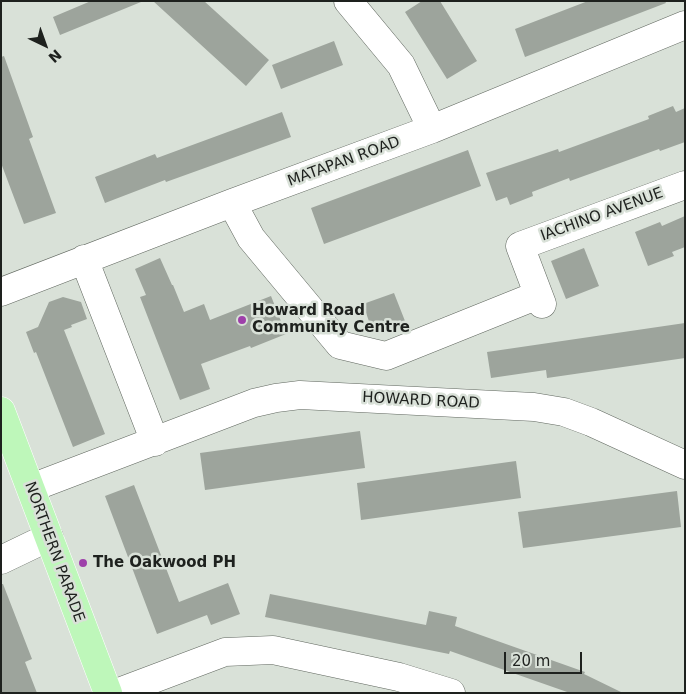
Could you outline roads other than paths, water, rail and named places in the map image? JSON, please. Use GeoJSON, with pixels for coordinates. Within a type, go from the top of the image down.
{"type":"FeatureCollection","features":[{"type":"Feature","properties":{"kind":"main road","name":"NORTHERN PARADE"},"geometry":{"type":"LineString","coordinates":[[1,411],[108,693]]}},
{"type":"Feature","properties":{"kind":"street"},"geometry":{"type":"LineString","coordinates":[[348,1],[401,65],[432,129]]}},
{"type":"Feature","properties":{"kind":"street","name":"MATAPAN ROAD"},"geometry":{"type":"LineString","coordinates":[[1,292],[232,203],[432,129],[685,25]]}},
{"type":"Feature","properties":{"kind":"street","name":"IACHINO AVENUE"},"geometry":{"type":"LineString","coordinates":[[232,203],[251,238],[340,345],[386,356],[535,301],[520,246],[685,185]]}},
{"type":"Feature","properties":{"kind":"street"},"geometry":{"type":"LineString","coordinates":[[84,259],[155,442]]}},
{"type":"Feature","properties":{"kind":"street","name":"HOWARD ROAD"},"geometry":{"type":"LineString","coordinates":[[31,488],[254,403],[300,395],[516,406],[564,412],[591,422],[685,465]]}},
{"type":"Feature","properties":{"kind":"street"},"geometry":{"type":"LineString","coordinates":[[1,560],[50,537]]}},
{"type":"Feature","properties":{"kind":"street"},"geometry":{"type":"LineString","coordinates":[[116,693],[225,652],[273,650],[399,677],[451,693]]}},
{"type":"Feature","properties":{"kind":"place","name":"Howard Road Community Centre"},"geometry":{"type":"Point","coordinates":[242,320]}},
{"type":"Feature","properties":{"kind":"place","name":"The Oakwood PH"},"geometry":{"type":"Point","coordinates":[83,563]}}]}
